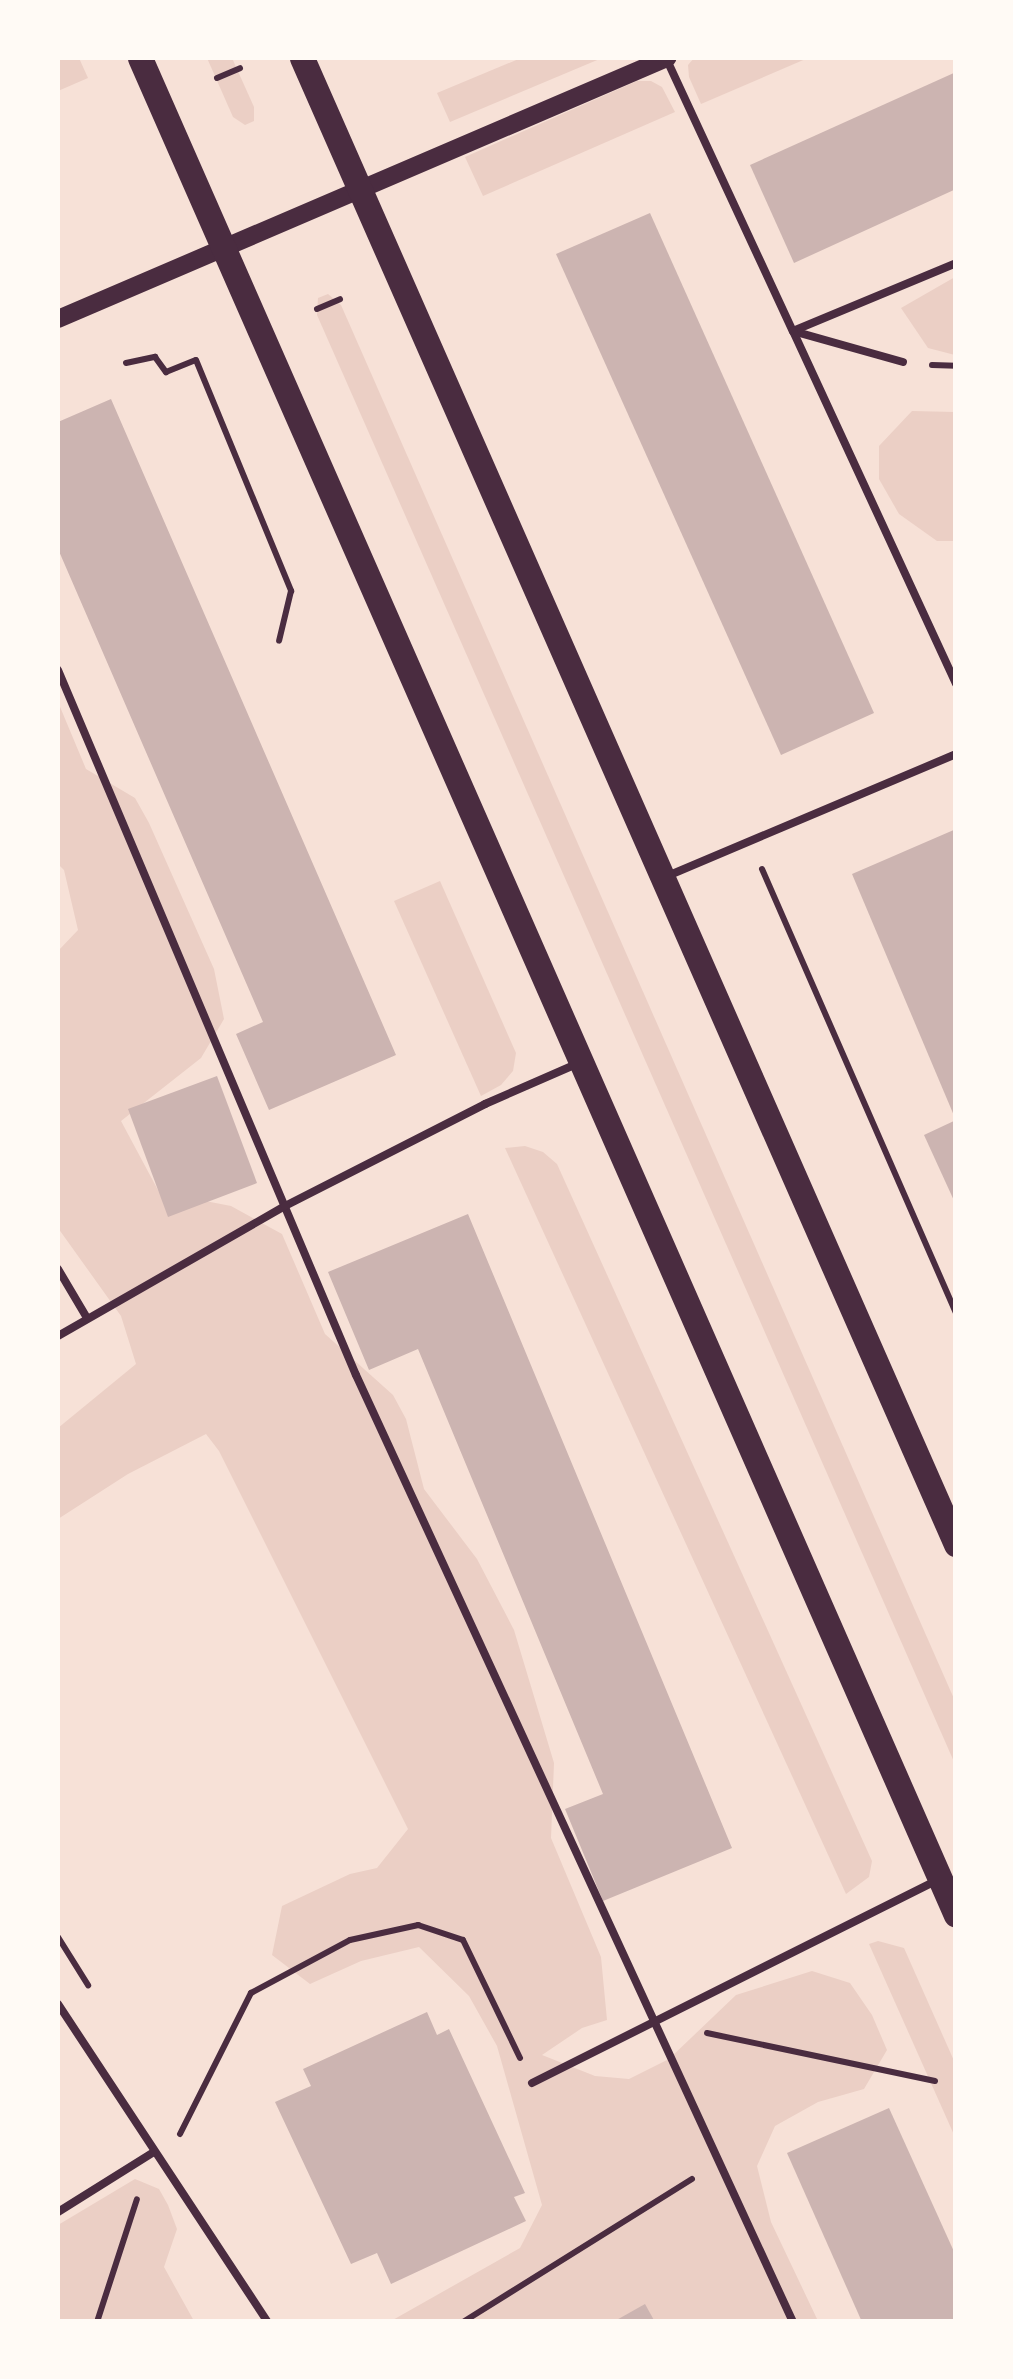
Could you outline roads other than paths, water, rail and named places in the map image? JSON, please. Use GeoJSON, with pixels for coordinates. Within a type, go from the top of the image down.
{"type":"FeatureCollection","features":[{"type":"Feature","properties":{"kind":"main road"},"geometry":{"type":"LineString","coordinates":[[140,58],[956,1915]]}},
{"type":"Feature","properties":{"kind":"main road"},"geometry":{"type":"LineString","coordinates":[[302,58],[956,1544]]}},
{"type":"Feature","properties":{"kind":"street"},"geometry":{"type":"LineString","coordinates":[[58,319],[666,58]]}},
{"type":"Feature","properties":{"kind":"lane"},"geometry":{"type":"LineString","coordinates":[[666,58],[956,684]]}},
{"type":"Feature","properties":{"kind":"lane"},"geometry":{"type":"LineString","coordinates":[[793,332],[956,262]]}},
{"type":"Feature","properties":{"kind":"lane"},"geometry":{"type":"LineString","coordinates":[[793,332],[903,362]]}},
{"type":"Feature","properties":{"kind":"lane"},"geometry":{"type":"LineString","coordinates":[[58,670],[356,1376],[793,2322]]}},
{"type":"Feature","properties":{"kind":"lane"},"geometry":{"type":"LineString","coordinates":[[662,878],[956,754]]}},
{"type":"Feature","properties":{"kind":"lane"},"geometry":{"type":"LineString","coordinates":[[58,1336],[285,1206],[484,1104],[583,1061]]}},
{"type":"Feature","properties":{"kind":"lane"},"geometry":{"type":"LineString","coordinates":[[58,1269],[87,1318]]}},
{"type":"Feature","properties":{"kind":"lane"},"geometry":{"type":"LineString","coordinates":[[532,2083],[939,1879]]}},
{"type":"Feature","properties":{"kind":"lane"},"geometry":{"type":"LineString","coordinates":[[58,2004],[152,2152],[268,2322]]}},
{"type":"Feature","properties":{"kind":"lane"},"geometry":{"type":"LineString","coordinates":[[58,2212],[152,2152]]}}]}
